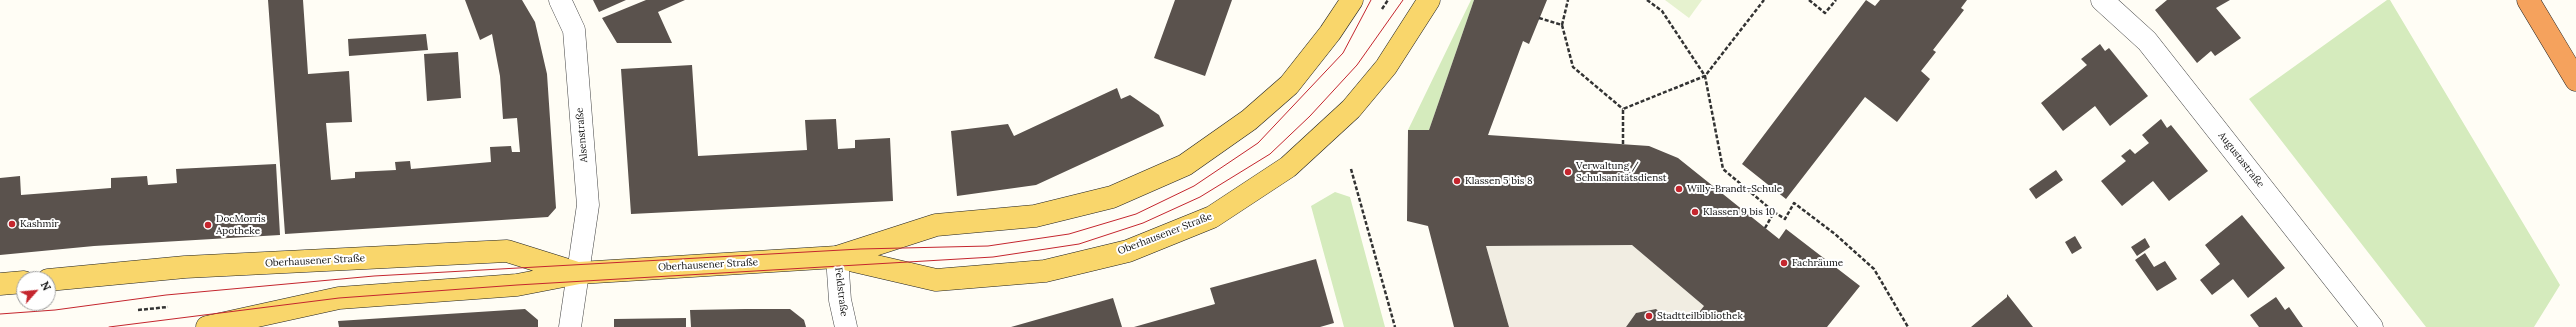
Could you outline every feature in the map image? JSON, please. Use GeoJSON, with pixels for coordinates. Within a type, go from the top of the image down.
{"type":"FeatureCollection","features":[{"type":"Feature","properties":{"kind":"highway"},"geometry":{"type":"LineString","coordinates":[[2528,0],[2576,80]]}},
{"type":"Feature","properties":{"kind":"main road","name":"Oberhausener Straße"},"geometry":{"type":"LineString","coordinates":[[207,327],[339,298],[517,285],[579,273],[836,257],[936,225],[1035,216],[1112,197],[1185,165],[1249,120],[1289,85],[1330,33],[1352,0]]}},
{"type":"Feature","properties":{"kind":"main road","name":"Oberhausener Straße"},"geometry":{"type":"LineString","coordinates":[[836,257],[936,280],[1045,271],[1128,251],[1212,217],[1288,167],[1351,109],[1386,67],[1429,0]]}},
{"type":"Feature","properties":{"kind":"main road","name":"Oberhausener Straße"},"geometry":{"type":"LineString","coordinates":[[56,279],[185,267],[507,251],[579,273]]}},
{"type":"Feature","properties":{"kind":"main road"},"geometry":{"type":"LineString","coordinates":[[0,284],[16,283]]}},
{"type":"Feature","properties":{"kind":"street","name":"Alsenstraße"},"geometry":{"type":"LineString","coordinates":[[560,0],[574,30],[588,205],[570,327]]}},
{"type":"Feature","properties":{"kind":"street","name":"Augustastraße"},"geometry":{"type":"LineString","coordinates":[[2102,0],[2147,41],[2372,327]]}},
{"type":"Feature","properties":{"kind":"street","name":"Feldstraße"},"geometry":{"type":"LineString","coordinates":[[836,257],[840,300],[846,327]]}},
{"type":"Feature","properties":{"kind":"path"},"geometry":{"type":"LineString","coordinates":[[1568,0],[1562,25],[1573,67],[1622,109],[1623,144]]}},
{"type":"Feature","properties":{"kind":"path"},"geometry":{"type":"LineString","coordinates":[[1647,0],[1662,11],[1705,76],[1723,169],[1784,219],[1794,203],[1835,234],[1874,269],[1908,327]]}},
{"type":"Feature","properties":{"kind":"path"},"geometry":{"type":"LineString","coordinates":[[1622,109],[1705,76],[1764,0]]}},
{"type":"Feature","properties":{"kind":"path"},"geometry":{"type":"LineString","coordinates":[[1809,0],[1825,13],[1836,0]]}},
{"type":"Feature","properties":{"kind":"path"},"geometry":{"type":"LineString","coordinates":[[1539,18],[1562,25]]}},
{"type":"Feature","properties":{"kind":"path"},"geometry":{"type":"LineString","coordinates":[[1351,169],[1395,327]]}},
{"type":"Feature","properties":{"kind":"path"},"geometry":{"type":"LineString","coordinates":[[1765,228],[1774,212]]}},
{"type":"Feature","properties":{"kind":"path"},"geometry":{"type":"LineString","coordinates":[[138,310],[168,307]]}},
{"type":"Feature","properties":{"kind":"green space"},"geometry":{"type":"Polygon","coordinates":[[[1471,0],[1474,0],[1429,130],[1408,130],[1471,0]]]}},
{"type":"Feature","properties":{"kind":"green space"},"geometry":{"type":"Polygon","coordinates":[[[1665,0],[1702,0],[1689,18],[1665,0]]]}},
{"type":"Feature","properties":{"kind":"green space"},"geometry":{"type":"Polygon","coordinates":[[[2387,0],[2390,0],[2560,285],[2534,327],[2426,327],[2249,99],[2387,0]]]}},
{"type":"Feature","properties":{"kind":"green space"},"geometry":{"type":"Polygon","coordinates":[[[1335,192],[1350,197],[1385,327],[1344,327],[1311,206],[1335,192]]]}},
{"type":"Feature","properties":{"kind":"shaded area"},"geometry":{"type":"Polygon","coordinates":[[[1632,245],[1704,306],[1692,321],[1689,318],[1670,321],[1656,309],[1636,313],[1626,327],[1509,327],[1486,246],[1632,245]]]}},
{"type":"Feature","properties":{"kind":"building"},"geometry":{"type":"Polygon","coordinates":[[[268,0],[303,0],[308,74],[349,71],[352,122],[326,123],[331,180],[355,178],[355,172],[396,170],[395,162],[410,161],[411,169],[491,162],[490,147],[511,146],[512,152],[520,152],[517,118],[503,119],[500,76],[492,34],[480,40],[465,0],[522,0],[535,22],[547,74],[556,208],[548,217],[285,234],[268,0]]]}},
{"type":"Feature","properties":{"kind":"building"},"geometry":{"type":"Polygon","coordinates":[[[593,0],[626,0],[599,12],[593,0]]]}},
{"type":"Feature","properties":{"kind":"building"},"geometry":{"type":"Polygon","coordinates":[[[646,0],[685,0],[658,12],[672,43],[617,43],[602,18],[646,0]]]}},
{"type":"Feature","properties":{"kind":"building"},"geometry":{"type":"Polygon","coordinates":[[[1175,0],[1232,0],[1205,76],[1154,58],[1175,0]]]}},
{"type":"Feature","properties":{"kind":"building"},"geometry":{"type":"Polygon","coordinates":[[[1474,0],[1547,0],[1529,44],[1523,41],[1488,135],[1649,146],[1678,158],[1779,239],[1786,229],[1860,286],[1827,327],[1626,327],[1636,313],[1656,309],[1670,321],[1689,318],[1692,321],[1704,306],[1632,245],[1486,246],[1509,327],[1454,327],[1428,226],[1407,221],[1408,130],[1429,130],[1474,0]]]}},
{"type":"Feature","properties":{"kind":"building"},"geometry":{"type":"Polygon","coordinates":[[[1866,0],[1875,6],[1880,0],[1967,0],[1961,8],[1964,10],[1933,50],[1936,52],[1921,71],[1930,79],[1897,122],[1865,97],[1786,199],[1742,164],[1866,0]]]}},
{"type":"Feature","properties":{"kind":"building"},"geometry":{"type":"Polygon","coordinates":[[[2167,0],[2230,0],[2216,8],[2241,38],[2215,56],[2211,51],[2197,63],[2155,10],[2167,0]]]}},
{"type":"Feature","properties":{"kind":"building"},"geometry":{"type":"Polygon","coordinates":[[[426,34],[428,50],[349,56],[348,39],[426,34]]]}},
{"type":"Feature","properties":{"kind":"building"},"geometry":{"type":"Polygon","coordinates":[[[2100,44],[2105,51],[2109,48],[2148,96],[2110,126],[2095,106],[2063,131],[2041,103],[2087,65],[2081,59],[2100,44]]]}},
{"type":"Feature","properties":{"kind":"building"},"geometry":{"type":"Polygon","coordinates":[[[458,52],[461,98],[427,101],[424,54],[458,52]]]}},
{"type":"Feature","properties":{"kind":"building"},"geometry":{"type":"Polygon","coordinates":[[[692,65],[698,156],[807,150],[805,120],[836,119],[838,149],[855,148],[855,140],[890,138],[893,201],[631,214],[621,69],[692,65]]]}},
{"type":"Feature","properties":{"kind":"building"},"geometry":{"type":"Polygon","coordinates":[[[1117,88],[1121,99],[1130,95],[1159,115],[1164,126],[1036,185],[957,196],[951,131],[1008,124],[1014,136],[1117,88]]]}},
{"type":"Feature","properties":{"kind":"building"},"geometry":{"type":"Polygon","coordinates":[[[2161,119],[2167,128],[2171,125],[2208,171],[2169,201],[2153,181],[2122,206],[2101,181],[2126,161],[2121,156],[2130,149],[2135,154],[2149,143],[2142,135],[2161,119]]]}},
{"type":"Feature","properties":{"kind":"building"},"geometry":{"type":"Polygon","coordinates":[[[276,164],[280,235],[94,246],[0,255],[0,178],[20,176],[21,195],[111,188],[111,178],[147,176],[148,185],[177,183],[176,169],[276,164]]]}},
{"type":"Feature","properties":{"kind":"building"},"geometry":{"type":"Polygon","coordinates":[[[2056,170],[2063,180],[2036,199],[2029,189],[2056,170]]]}},
{"type":"Feature","properties":{"kind":"building"},"geometry":{"type":"Polygon","coordinates":[[[2242,215],[2285,268],[2248,298],[2233,279],[2212,295],[2200,280],[2220,264],[2205,245],[2242,215]]]}},
{"type":"Feature","properties":{"kind":"building"},"geometry":{"type":"Polygon","coordinates":[[[2075,236],[2082,248],[2072,254],[2065,242],[2075,236]]]}},
{"type":"Feature","properties":{"kind":"building"},"geometry":{"type":"Polygon","coordinates":[[[2145,238],[2150,247],[2137,256],[2131,247],[2145,238]]]}},
{"type":"Feature","properties":{"kind":"building"},"geometry":{"type":"Polygon","coordinates":[[[2145,253],[2154,267],[2165,261],[2177,279],[2157,291],[2135,260],[2145,253]]]}},
{"type":"Feature","properties":{"kind":"building"},"geometry":{"type":"Polygon","coordinates":[[[1316,259],[1334,323],[1320,327],[1134,327],[1215,304],[1210,288],[1316,259]]]}},
{"type":"Feature","properties":{"kind":"building"},"geometry":{"type":"Polygon","coordinates":[[[2007,294],[2033,327],[1971,327],[2007,297],[2007,294]]]}},
{"type":"Feature","properties":{"kind":"building"},"geometry":{"type":"Polygon","coordinates":[[[2276,297],[2285,310],[2289,307],[2303,327],[2259,327],[2250,315],[2276,297]]]}},
{"type":"Feature","properties":{"kind":"building"},"geometry":{"type":"Polygon","coordinates":[[[1113,298],[1122,327],[1011,327],[1113,298]]]}},
{"type":"Feature","properties":{"kind":"building"},"geometry":{"type":"Polygon","coordinates":[[[525,309],[538,320],[538,327],[339,327],[338,321],[525,309]]]}},
{"type":"Feature","properties":{"kind":"building"},"geometry":{"type":"Polygon","coordinates":[[[790,309],[804,320],[806,327],[691,327],[690,310],[790,309]]]}},
{"type":"Feature","properties":{"kind":"building"},"geometry":{"type":"Polygon","coordinates":[[[686,318],[686,327],[614,327],[614,319],[686,318]]]}},
{"type":"Feature","properties":{"kind":"tram line"},"geometry":{"type":"LineString","coordinates":[[0,314],[55,310],[166,295],[374,276],[860,249],[988,246],[1069,234],[1136,214],[1194,186],[1258,143],[1343,53],[1371,0]]}},
{"type":"Feature","properties":{"kind":"tram line"},"geometry":{"type":"LineString","coordinates":[[109,327],[339,298],[517,285],[993,257],[1079,244],[1143,223],[1200,197],[1270,154],[1310,116],[1357,65],[1403,0]]}},
{"type":"Feature","properties":{"kind":"place","name":"Verwaltung / Schulsanitätsdienst"},"geometry":{"type":"Point","coordinates":[1568,172]}},
{"type":"Feature","properties":{"kind":"place","name":"Klassen 5 bis 8"},"geometry":{"type":"Point","coordinates":[1457,181]}},
{"type":"Feature","properties":{"kind":"place","name":"Willy-Brandt-Schule"},"geometry":{"type":"Point","coordinates":[1679,189]}},
{"type":"Feature","properties":{"kind":"place","name":"Klassen 9 bis 10"},"geometry":{"type":"Point","coordinates":[1695,212]}},
{"type":"Feature","properties":{"kind":"place","name":"Kashmir"},"geometry":{"type":"Point","coordinates":[12,224]}},
{"type":"Feature","properties":{"kind":"place","name":"DocMorris Apotheke"},"geometry":{"type":"Point","coordinates":[208,225]}},
{"type":"Feature","properties":{"kind":"place","name":"Fachräume"},"geometry":{"type":"Point","coordinates":[1784,263]}},
{"type":"Feature","properties":{"kind":"place","name":"Stadtteilbibliothek"},"geometry":{"type":"Point","coordinates":[1649,316]}}]}
